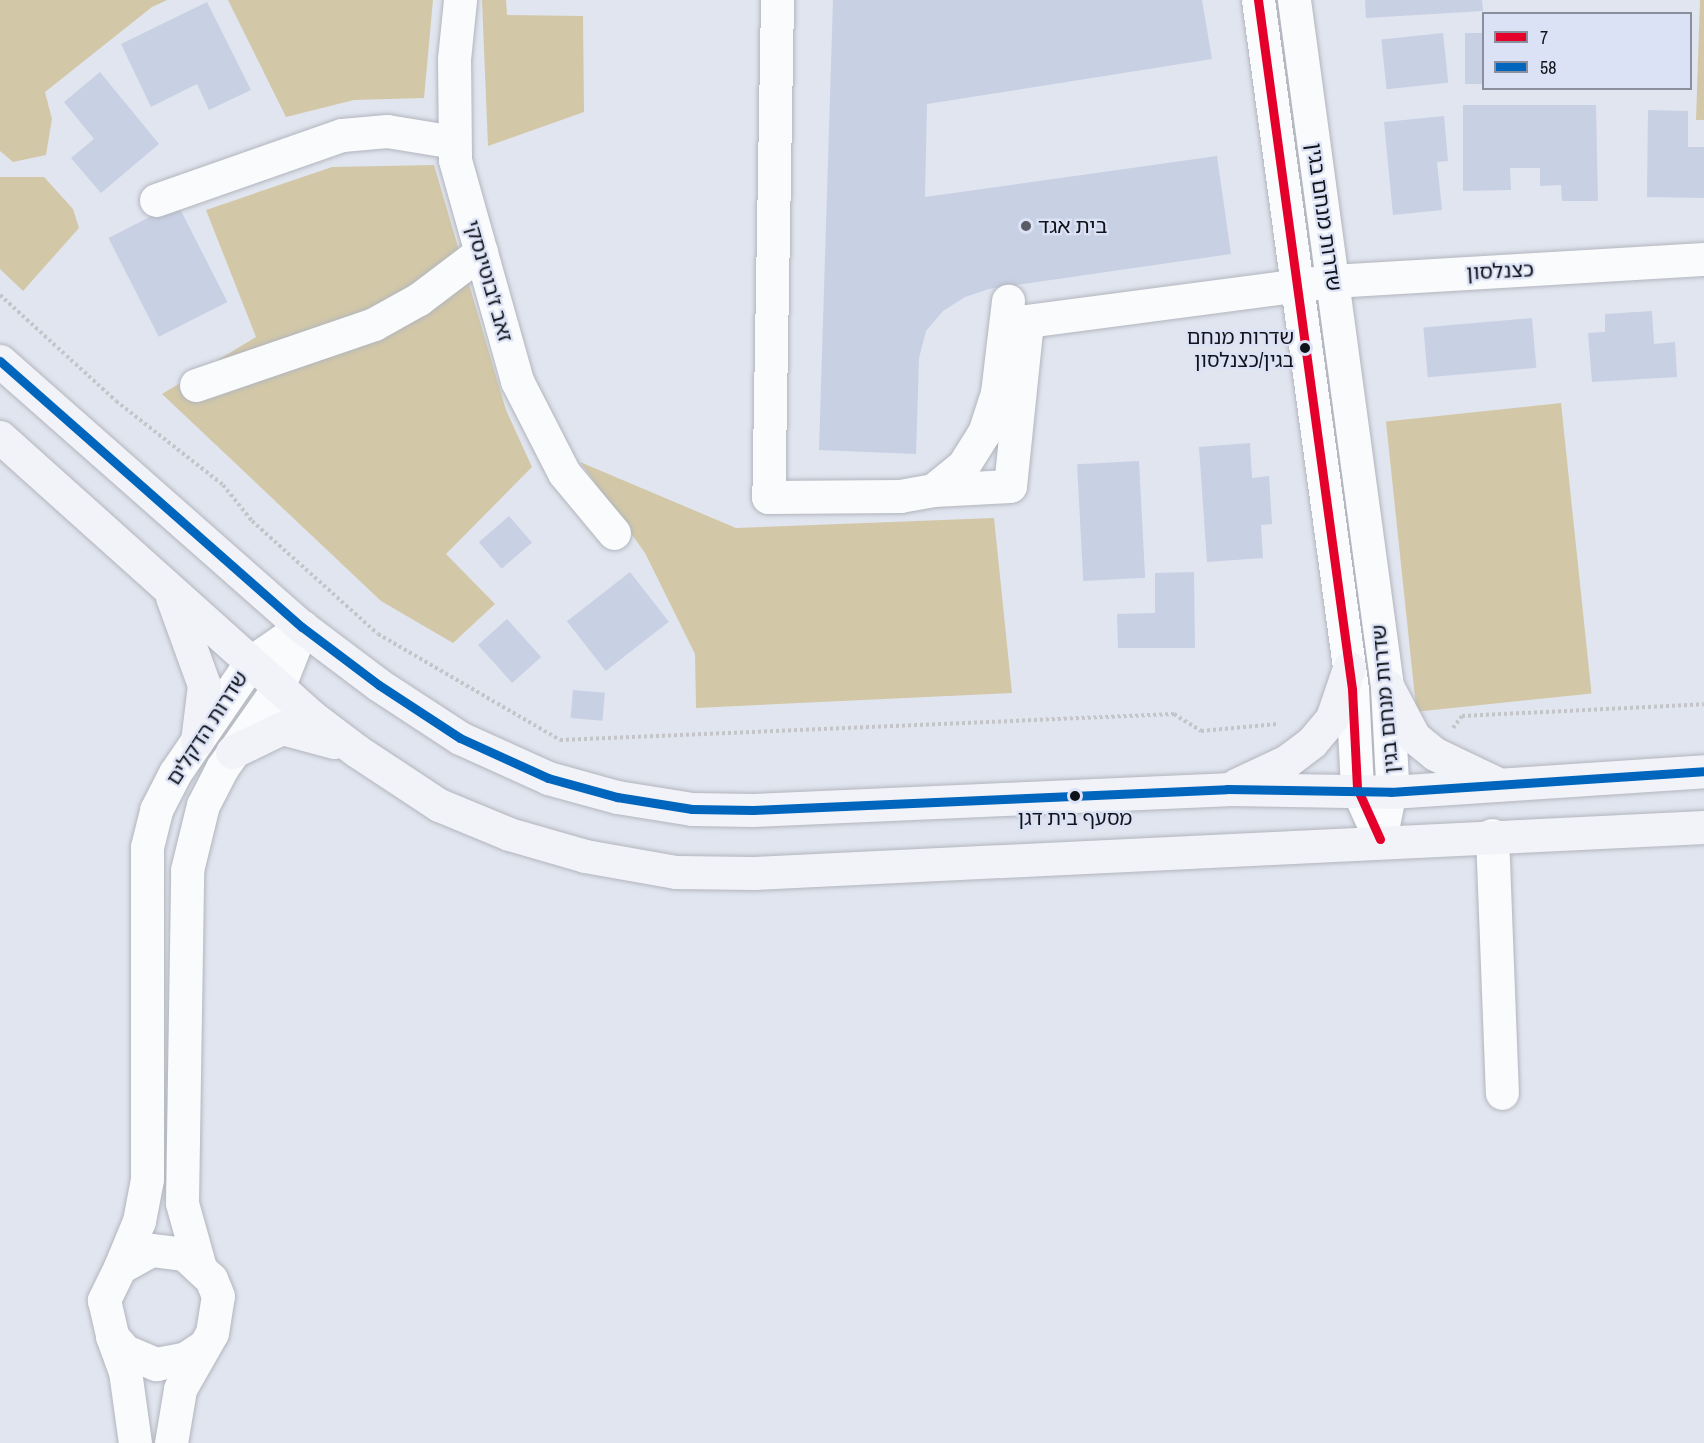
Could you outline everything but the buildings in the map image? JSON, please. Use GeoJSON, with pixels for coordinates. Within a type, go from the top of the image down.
{"type":"FeatureCollection","features":[{"type":"Feature","properties":{"kind":"main road"},"geometry":{"type":"LineString","coordinates":[[0,361],[302,627],[460,738],[548,778],[617,797],[692,809],[753,810],[1227,789],[1357,788],[1391,792],[1496,782],[1704,771]]}},
{"type":"Feature","properties":{"kind":"main road"},"geometry":{"type":"LineString","coordinates":[[0,437],[278,688],[357,751],[439,805],[509,834],[585,856],[676,872],[754,873],[1380,839],[1704,827]]}},
{"type":"Feature","properties":{"kind":"main road"},"geometry":{"type":"LineString","coordinates":[[170,589],[204,684],[196,741]]}},
{"type":"Feature","properties":{"kind":"main road"},"geometry":{"type":"LineString","coordinates":[[1227,789],[1287,762],[1312,742],[1332,718],[1349,668]]}},
{"type":"Feature","properties":{"kind":"main road"},"geometry":{"type":"LineString","coordinates":[[1387,686],[1414,737],[1435,754],[1496,782]]}},
{"type":"Feature","properties":{"kind":"main road"},"geometry":{"type":"LineString","coordinates":[[232,752],[282,728],[357,751]]}},
{"type":"Feature","properties":{"kind":"street","name":"זאב ז'בוטינסקי"},"geometry":{"type":"LineString","coordinates":[[460,0],[454,59],[454,142],[481,252],[517,381],[536,424],[564,473],[614,533]]}},
{"type":"Feature","properties":{"kind":"street"},"geometry":{"type":"LineString","coordinates":[[777,0],[768,497],[900,496],[933,490],[963,466],[984,433],[997,393],[1008,301]]}},
{"type":"Feature","properties":{"kind":"street","name":"שדרות מנחם בגין"},"geometry":{"type":"LineString","coordinates":[[1258,0],[1349,668],[1357,788],[1380,839]]}},
{"type":"Feature","properties":{"kind":"street","name":"שדרות מנחם בגין"},"geometry":{"type":"LineString","coordinates":[[1294,0],[1387,686],[1391,792],[1380,839]]}},
{"type":"Feature","properties":{"kind":"street"},"geometry":{"type":"LineString","coordinates":[[156,200],[342,135],[387,131],[454,142]]}},
{"type":"Feature","properties":{"kind":"street"},"geometry":{"type":"LineString","coordinates":[[196,386],[374,324],[419,299],[481,252]]}},
{"type":"Feature","properties":{"kind":"street","name":"כצנלסון"},"geometry":{"type":"LineString","coordinates":[[933,490],[1010,486],[1027,321],[1332,281],[1704,259]]}},
{"type":"Feature","properties":{"kind":"street","name":"שדרות הדקלים"},"geometry":{"type":"LineString","coordinates":[[120,1267],[139,1221],[147,1179],[147,847],[156,810],[196,741],[250,662],[302,627]]}},
{"type":"Feature","properties":{"kind":"street","name":"שדרות הדקלים"},"geometry":{"type":"LineString","coordinates":[[200,1264],[182,1203],[184,902],[203,805],[232,752],[278,688],[302,627]]}},
{"type":"Feature","properties":{"kind":"street"},"geometry":{"type":"LineString","coordinates":[[1492,835],[1502,1094]]}},
{"type":"Feature","properties":{"kind":"street"},"geometry":{"type":"LineString","coordinates":[[135,1443],[125,1371],[112,1336],[104,1300],[120,1267],[136,1255],[168,1250],[200,1264],[211,1279],[218,1306],[212,1333],[201,1348],[180,1389],[171,1443]]}},
{"type":"Feature","properties":{"kind":"street"},"geometry":{"type":"LineString","coordinates":[[112,1336],[125,1351],[156,1364],[186,1359],[201,1348]]}},
{"type":"Feature","properties":{"kind":"path"},"geometry":{"type":"LineString","coordinates":[[0,295],[116,401],[223,485],[252,521],[378,634],[560,740],[1174,714],[1201,731],[1287,723],[1312,742]]}},
{"type":"Feature","properties":{"kind":"path"},"geometry":{"type":"LineString","coordinates":[[1435,754],[1462,716],[1704,704]]}},
{"type":"Feature","properties":{"kind":"shaded area"},"geometry":{"type":"Polygon","coordinates":[[[0,0],[167,0],[152,7],[45,92],[52,119],[46,155],[13,162],[0,151],[0,0]]]}},
{"type":"Feature","properties":{"kind":"shaded area"},"geometry":{"type":"Polygon","coordinates":[[[228,0],[433,0],[424,98],[354,100],[286,117],[228,0]]]}},
{"type":"Feature","properties":{"kind":"shaded area"},"geometry":{"type":"Polygon","coordinates":[[[482,0],[506,0],[507,15],[583,16],[584,112],[488,146],[482,0]]]}},
{"type":"Feature","properties":{"kind":"shaded area"},"geometry":{"type":"Polygon","coordinates":[[[1700,0],[1704,0],[1704,120],[1696,120],[1700,0]]]}},
{"type":"Feature","properties":{"kind":"shaded area"},"geometry":{"type":"Polygon","coordinates":[[[434,165],[506,410],[532,467],[446,554],[495,604],[453,643],[381,601],[162,394],[256,337],[206,210],[332,167],[434,165]]]}},
{"type":"Feature","properties":{"kind":"shaded area"},"geometry":{"type":"Polygon","coordinates":[[[0,177],[44,177],[73,209],[79,228],[23,291],[0,269],[0,177]]]}},
{"type":"Feature","properties":{"kind":"shaded area"},"geometry":{"type":"Polygon","coordinates":[[[1561,403],[1592,693],[1416,712],[1386,421],[1561,403]]]}},
{"type":"Feature","properties":{"kind":"shaded area"},"geometry":{"type":"Polygon","coordinates":[[[580,462],[736,528],[994,518],[1012,693],[696,708],[695,654],[645,553],[580,462]]]}},
{"type":"Feature","properties":{"kind":"transit line","name":"7"},"geometry":{"type":"LineString","coordinates":[[1258,0],[1352,689],[1357,788],[1380,839]]}},
{"type":"Feature","properties":{"kind":"transit line","name":"58"},"geometry":{"type":"LineString","coordinates":[[0,361],[302,627],[379,685],[460,738],[548,778],[617,797],[692,809],[753,810],[1227,789],[1391,792],[1704,771]]}},
{"type":"Feature","properties":{"kind":"place","name":"בית אגד"},"geometry":{"type":"Point","coordinates":[1026,226]}},
{"type":"Feature","properties":{"kind":"place","name":"שדרות מנחם בגין/כצנלסון"},"geometry":{"type":"Point","coordinates":[1305,348]}},
{"type":"Feature","properties":{"kind":"place","name":"מסעף בית דגן"},"geometry":{"type":"Point","coordinates":[1075,796]}}]}
